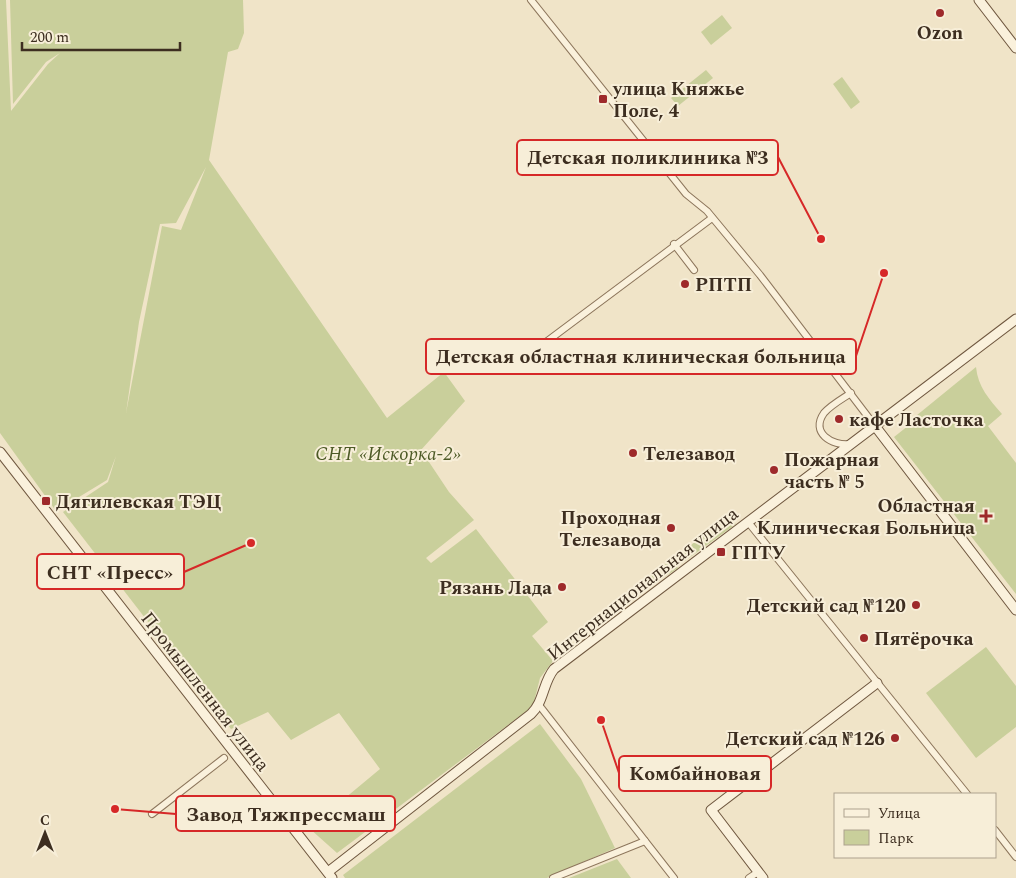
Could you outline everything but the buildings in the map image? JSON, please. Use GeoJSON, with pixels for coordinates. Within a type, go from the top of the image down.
{"type":"FeatureCollection","features":[{"type":"Feature","properties":{"kind":"street"},"geometry":{"type":"LineString","coordinates":[[531,0],[686,194],[712,218],[760,275],[1016,610]]}},
{"type":"Feature","properties":{"kind":"street"},"geometry":{"type":"LineString","coordinates":[[978,0],[1016,48]]}},
{"type":"Feature","properties":{"kind":"street"},"geometry":{"type":"LineString","coordinates":[[518,363],[674,244],[712,218]]}},
{"type":"Feature","properties":{"kind":"street"},"geometry":{"type":"LineString","coordinates":[[674,244],[694,270]]}},
{"type":"Feature","properties":{"kind":"street","name":"Интернациональная улица"},"geometry":{"type":"LineString","coordinates":[[330,875],[531,714],[539,705],[548,678],[554,669],[1016,319]]}},
{"type":"Feature","properties":{"kind":"street"},"geometry":{"type":"LineString","coordinates":[[850,393],[831,407],[822,418],[822,432],[824,437],[832,443],[851,444]]}},
{"type":"Feature","properties":{"kind":"street"},"geometry":{"type":"LineString","coordinates":[[832,443],[832,459]]}},
{"type":"Feature","properties":{"kind":"street","name":"Промышленная улица"},"geometry":{"type":"LineString","coordinates":[[0,452],[278,812],[330,875]]}},
{"type":"Feature","properties":{"kind":"street"},"geometry":{"type":"LineString","coordinates":[[748,522],[966,793]]}},
{"type":"Feature","properties":{"kind":"street"},"geometry":{"type":"LineString","coordinates":[[749,878],[760,875],[711,810],[876,683]]}},
{"type":"Feature","properties":{"kind":"street"},"geometry":{"type":"LineString","coordinates":[[539,705],[674,878]]}},
{"type":"Feature","properties":{"kind":"street"},"geometry":{"type":"LineString","coordinates":[[152,814],[224,758]]}},
{"type":"Feature","properties":{"kind":"street"},"geometry":{"type":"LineString","coordinates":[[996,831],[1016,856]]}},
{"type":"Feature","properties":{"kind":"street"},"geometry":{"type":"LineString","coordinates":[[553,878],[645,841]]}},
{"type":"Feature","properties":{"kind":"green space","name":"СНТ «Искорка-2»"},"geometry":{"type":"Polygon","coordinates":[[[0,0],[6,0],[11,111],[48,64],[60,53],[46,62],[13,104],[10,0],[243,0],[244,33],[238,49],[228,52],[209,160],[387,418],[444,372],[465,401],[421,450],[449,492],[474,520],[426,558],[431,563],[476,529],[548,622],[532,636],[553,661],[540,678],[534,702],[528,710],[337,853],[309,828],[380,769],[339,713],[291,740],[268,712],[231,729],[63,512],[108,482],[116,456],[107,480],[56,511],[0,433],[0,0]],[[206,167],[176,223],[160,224],[139,322],[126,413],[162,226],[181,230],[206,167]]]}},
{"type":"Feature","properties":{"kind":"green space"},"geometry":{"type":"Polygon","coordinates":[[[722,15],[732,28],[711,45],[701,32],[722,15]]]}},
{"type":"Feature","properties":{"kind":"green space"},"geometry":{"type":"Polygon","coordinates":[[[706,70],[713,78],[678,106],[671,98],[706,70]]]}},
{"type":"Feature","properties":{"kind":"green space"},"geometry":{"type":"Polygon","coordinates":[[[842,77],[860,102],[851,109],[833,84],[842,77]]]}},
{"type":"Feature","properties":{"kind":"green space","name":"Областная Клиническая Больница"},"geometry":{"type":"Polygon","coordinates":[[[976,367],[982,387],[1002,414],[988,426],[1016,463],[1016,594],[894,437],[913,422],[911,420],[976,367]]]}},
{"type":"Feature","properties":{"kind":"green space"},"geometry":{"type":"Polygon","coordinates":[[[724,519],[736,524],[682,563],[677,556],[724,519]]]}},
{"type":"Feature","properties":{"kind":"green space"},"geometry":{"type":"Polygon","coordinates":[[[671,560],[678,568],[654,584],[648,577],[671,560]]]}},
{"type":"Feature","properties":{"kind":"green space"},"geometry":{"type":"Polygon","coordinates":[[[986,647],[1016,686],[1016,727],[976,758],[926,693],[986,647]]]}},
{"type":"Feature","properties":{"kind":"green space"},"geometry":{"type":"Polygon","coordinates":[[[540,724],[581,779],[615,848],[547,878],[345,878],[343,875],[540,724]]]}},
{"type":"Feature","properties":{"kind":"green space"},"geometry":{"type":"Polygon","coordinates":[[[617,859],[631,878],[569,878],[617,859]]]}},
{"type":"Feature","properties":{"kind":"place","name":"Ozon"},"geometry":{"type":"Point","coordinates":[940,13]}},
{"type":"Feature","properties":{"kind":"place","name":"улица Княжье Поле, 4"},"geometry":{"type":"Point","coordinates":[603,99]}},
{"type":"Feature","properties":{"kind":"place","name":"Детская поликлиника №3"},"geometry":{"type":"Point","coordinates":[821,239]}},
{"type":"Feature","properties":{"kind":"place","name":"Детская областная клиническая больница"},"geometry":{"type":"Point","coordinates":[884,273]}},
{"type":"Feature","properties":{"kind":"place","name":"РПТП"},"geometry":{"type":"Point","coordinates":[685,284]}},
{"type":"Feature","properties":{"kind":"place","name":"кафе Ласточка"},"geometry":{"type":"Point","coordinates":[839,419]}},
{"type":"Feature","properties":{"kind":"place","name":"Телезавод"},"geometry":{"type":"Point","coordinates":[633,453]}},
{"type":"Feature","properties":{"kind":"place","name":"Пожарная часть № 5"},"geometry":{"type":"Point","coordinates":[774,470]}},
{"type":"Feature","properties":{"kind":"place","name":"Дягилевская ТЭЦ"},"geometry":{"type":"Point","coordinates":[46,501]}},
{"type":"Feature","properties":{"kind":"place","name":"Областная Клиническая Больница"},"geometry":{"type":"Point","coordinates":[986,516]}},
{"type":"Feature","properties":{"kind":"place","name":"Проходная Телезавода"},"geometry":{"type":"Point","coordinates":[671,528]}},
{"type":"Feature","properties":{"kind":"place","name":"СНТ «Пресс»"},"geometry":{"type":"Point","coordinates":[251,543]}},
{"type":"Feature","properties":{"kind":"place","name":"ГПТУ"},"geometry":{"type":"Point","coordinates":[721,552]}},
{"type":"Feature","properties":{"kind":"place","name":"Рязань Лада"},"geometry":{"type":"Point","coordinates":[562,587]}},
{"type":"Feature","properties":{"kind":"place","name":"Детский сад №120"},"geometry":{"type":"Point","coordinates":[916,605]}},
{"type":"Feature","properties":{"kind":"place","name":"Пятёрочка"},"geometry":{"type":"Point","coordinates":[864,638]}},
{"type":"Feature","properties":{"kind":"place","name":"Комбайновая"},"geometry":{"type":"Point","coordinates":[601,720]}},
{"type":"Feature","properties":{"kind":"place","name":"Детский сад №126"},"geometry":{"type":"Point","coordinates":[895,738]}},
{"type":"Feature","properties":{"kind":"place","name":"Завод Тяжпрессмаш"},"geometry":{"type":"Point","coordinates":[115,809]}}]}
